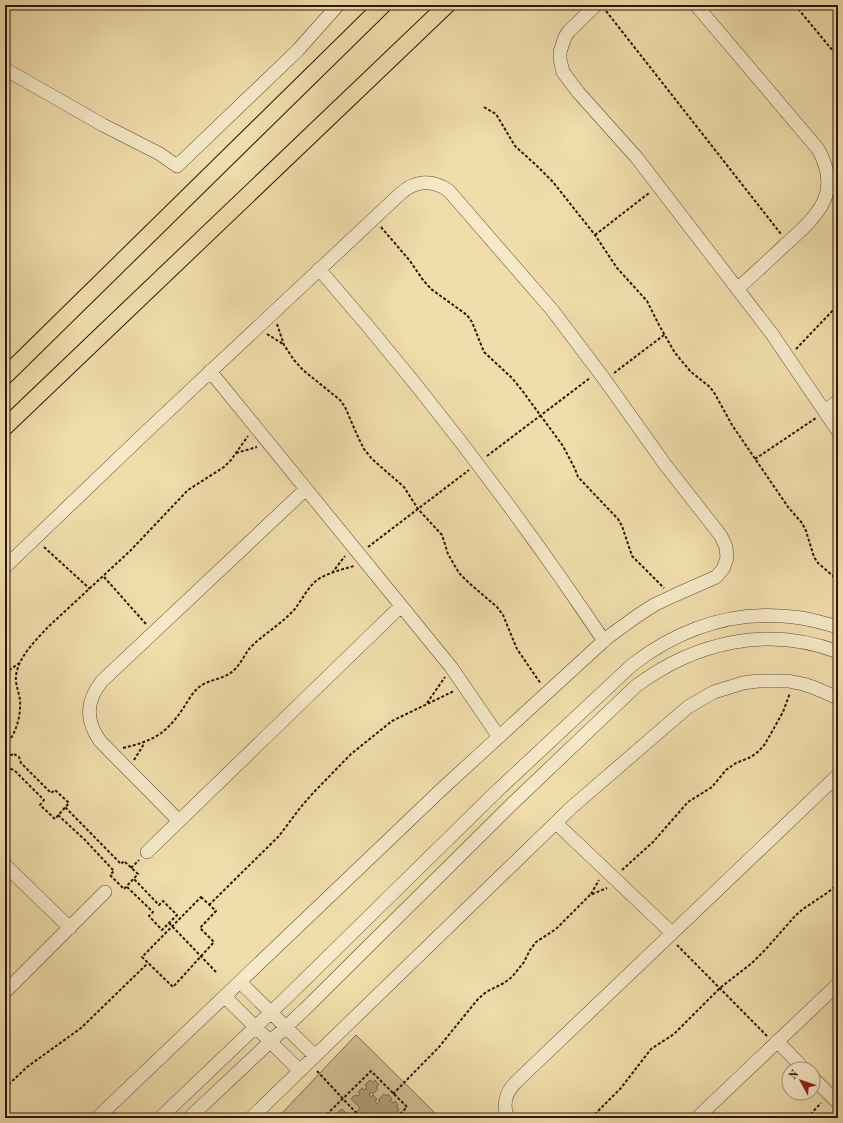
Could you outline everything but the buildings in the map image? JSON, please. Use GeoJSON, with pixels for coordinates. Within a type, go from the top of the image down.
{"type":"FeatureCollection","features":[{"type":"Feature","properties":{"kind":"main road"},"geometry":{"type":"LineString","coordinates":[[5,376],[383,5]]}},
{"type":"Feature","properties":{"kind":"main road"},"geometry":{"type":"LineString","coordinates":[[5,427],[447,5]]}},
{"type":"Feature","properties":{"kind":"street"},"geometry":{"type":"LineString","coordinates":[[5,69],[116,132],[160,154],[177,166],[298,50],[338,5]]}},
{"type":"Feature","properties":{"kind":"street"},"geometry":{"type":"LineString","coordinates":[[596,5],[569,31],[565,37],[560,52],[561,66],[567,79],[637,158],[772,334],[826,411],[838,431]]}},
{"type":"Feature","properties":{"kind":"street"},"geometry":{"type":"LineString","coordinates":[[696,5],[818,149],[823,158],[828,178],[822,205],[811,222],[737,289]]}},
{"type":"Feature","properties":{"kind":"street"},"geometry":{"type":"LineString","coordinates":[[5,567],[210,371],[400,194],[411,186],[424,182],[438,184],[449,191],[553,311],[605,380],[664,463],[721,536],[727,552],[726,564],[716,577],[672,596],[637,616],[604,641],[443,788],[97,1118]]}},
{"type":"Feature","properties":{"kind":"street"},"geometry":{"type":"LineString","coordinates":[[319,269],[395,358],[468,450],[538,544],[604,641]]}},
{"type":"Feature","properties":{"kind":"street"},"geometry":{"type":"LineString","coordinates":[[210,371],[451,667],[499,737]]}},
{"type":"Feature","properties":{"kind":"street"},"geometry":{"type":"LineString","coordinates":[[826,411],[838,401]]}},
{"type":"Feature","properties":{"kind":"street"},"geometry":{"type":"LineString","coordinates":[[179,821],[100,741],[91,726],[89,709],[93,695],[102,681],[306,489]]}},
{"type":"Feature","properties":{"kind":"street"},"geometry":{"type":"LineString","coordinates":[[147,852],[401,606]]}},
{"type":"Feature","properties":{"kind":"street"},"geometry":{"type":"LineString","coordinates":[[160,1118],[271,1012],[497,791],[632,665],[646,654],[662,644],[695,629],[712,623],[743,617],[775,615],[795,617],[838,627]]}},
{"type":"Feature","properties":{"kind":"street"},"geometry":{"type":"LineString","coordinates":[[189,1118],[285,1027],[513,803],[636,686],[651,675],[688,655],[734,642],[752,640],[786,640],[819,646],[838,652]]}},
{"type":"Feature","properties":{"kind":"street"},"geometry":{"type":"LineString","coordinates":[[251,1118],[572,807],[676,716],[700,699],[728,687],[743,683],[773,680],[793,682],[816,688],[838,698]]}},
{"type":"Feature","properties":{"kind":"street"},"geometry":{"type":"LineString","coordinates":[[508,1118],[505,1102],[506,1096],[512,1086],[838,775]]}},
{"type":"Feature","properties":{"kind":"street"},"geometry":{"type":"LineString","coordinates":[[556,823],[670,934]]}},
{"type":"Feature","properties":{"kind":"street"},"geometry":{"type":"LineString","coordinates":[[5,865],[70,928]]}},
{"type":"Feature","properties":{"kind":"street"},"geometry":{"type":"LineString","coordinates":[[5,992],[105,892]]}},
{"type":"Feature","properties":{"kind":"street"},"geometry":{"type":"LineString","coordinates":[[240,982],[285,1027],[308,1063]]}},
{"type":"Feature","properties":{"kind":"street"},"geometry":{"type":"LineString","coordinates":[[697,1118],[838,984]]}},
{"type":"Feature","properties":{"kind":"street"},"geometry":{"type":"LineString","coordinates":[[225,997],[270,1041],[308,1063]]}},
{"type":"Feature","properties":{"kind":"street"},"geometry":{"type":"LineString","coordinates":[[776,1043],[795,1061]]}},
{"type":"Feature","properties":{"kind":"street"},"geometry":{"type":"LineString","coordinates":[[821,1086],[838,1103]]}},
{"type":"Feature","properties":{"kind":"path"},"geometry":{"type":"LineString","coordinates":[[602,5],[788,242]]}},
{"type":"Feature","properties":{"kind":"path"},"geometry":{"type":"LineString","coordinates":[[795,5],[838,57]]}},
{"type":"Feature","properties":{"kind":"path"},"geometry":{"type":"LineString","coordinates":[[484,107],[496,114],[515,146],[545,173],[595,235],[618,268],[647,301],[675,353],[684,364],[715,394],[725,413],[755,459],[788,507],[802,523],[818,563],[833,576],[837,584]]}},
{"type":"Feature","properties":{"kind":"path"},"geometry":{"type":"LineString","coordinates":[[595,235],[658,186]]}},
{"type":"Feature","properties":{"kind":"path"},"geometry":{"type":"LineString","coordinates":[[374,218],[431,289],[467,315],[472,322],[484,352],[512,378],[521,389],[563,446],[578,477],[618,519],[622,526],[632,556],[672,596]]}},
{"type":"Feature","properties":{"kind":"path"},"geometry":{"type":"LineString","coordinates":[[788,357],[838,306]]}},
{"type":"Feature","properties":{"kind":"path"},"geometry":{"type":"LineString","coordinates":[[274,312],[284,345],[294,360],[303,370],[340,400],[345,407],[364,449],[372,459],[404,487],[418,509],[442,534],[448,554],[459,573],[468,583],[497,607],[503,615],[517,649],[547,694]]}},
{"type":"Feature","properties":{"kind":"path"},"geometry":{"type":"LineString","coordinates":[[257,328],[284,345]]}},
{"type":"Feature","properties":{"kind":"path"},"geometry":{"type":"LineString","coordinates":[[605,380],[664,335]]}},
{"type":"Feature","properties":{"kind":"path"},"geometry":{"type":"LineString","coordinates":[[755,459],[826,411]]}},
{"type":"Feature","properties":{"kind":"path"},"geometry":{"type":"LineString","coordinates":[[5,746],[14,734],[19,715],[20,701],[16,675],[22,661],[48,627],[104,577],[188,490],[224,467],[255,426]]}},
{"type":"Feature","properties":{"kind":"path"},"geometry":{"type":"LineString","coordinates":[[235,454],[269,443]]}},
{"type":"Feature","properties":{"kind":"path"},"geometry":{"type":"LineString","coordinates":[[35,538],[90,589]]}},
{"type":"Feature","properties":{"kind":"path"},"geometry":{"type":"LineString","coordinates":[[331,574],[352,546]]}},
{"type":"Feature","properties":{"kind":"path"},"geometry":{"type":"LineString","coordinates":[[110,751],[145,743],[159,735],[173,723],[197,689],[206,683],[225,677],[234,671],[249,649],[283,621],[313,583],[322,577],[365,562]]}},
{"type":"Feature","properties":{"kind":"path"},"geometry":{"type":"LineString","coordinates":[[104,577],[154,632]]}},
{"type":"Feature","properties":{"kind":"path"},"geometry":{"type":"LineString","coordinates":[[5,673],[22,661]]}},
{"type":"Feature","properties":{"kind":"path"},"geometry":{"type":"LineString","coordinates":[[426,704],[451,667]]}},
{"type":"Feature","properties":{"kind":"path"},"geometry":{"type":"LineString","coordinates":[[393,1094],[439,1047],[478,999],[486,992],[512,977],[524,962],[536,942],[556,929],[590,895],[654,842],[688,802],[712,787],[726,770],[736,763],[751,757],[759,751],[765,744],[783,712],[793,682]]}},
{"type":"Feature","properties":{"kind":"path"},"geometry":{"type":"LineString","coordinates":[[209,905],[279,836],[314,792],[351,754],[392,721],[464,686]]}},
{"type":"Feature","properties":{"kind":"path"},"geometry":{"type":"LineString","coordinates":[[129,770],[145,743]]}},
{"type":"Feature","properties":{"kind":"path"},"geometry":{"type":"LineString","coordinates":[[5,753],[8,756]]}},
{"type":"Feature","properties":{"kind":"path"},"geometry":{"type":"LineString","coordinates":[[14,754],[20,757],[21,763],[52,793],[55,790],[69,803],[55,819],[40,805],[44,800],[14,770],[8,768],[6,762],[8,756],[14,754]]}},
{"type":"Feature","properties":{"kind":"path"},"geometry":{"type":"LineString","coordinates":[[58,815],[114,871],[110,875],[124,889],[127,887],[138,874],[124,861],[121,864],[66,807]]}},
{"type":"Feature","properties":{"kind":"path"},"geometry":{"type":"LineString","coordinates":[[590,895],[613,877]]}},
{"type":"Feature","properties":{"kind":"path"},"geometry":{"type":"LineString","coordinates":[[127,887],[152,912],[148,916],[162,930],[177,914],[163,901],[159,905],[134,879]]}},
{"type":"Feature","properties":{"kind":"path"},"geometry":{"type":"LineString","coordinates":[[590,1118],[621,1088],[651,1050],[674,1034],[720,988],[752,963],[796,915],[828,893],[838,884]]}},
{"type":"Feature","properties":{"kind":"path"},"geometry":{"type":"LineString","coordinates":[[201,897],[209,905],[216,911],[200,928],[214,942],[173,987],[142,957],[201,897]]}},
{"type":"Feature","properties":{"kind":"path"},"geometry":{"type":"LineString","coordinates":[[169,923],[216,972]]}},
{"type":"Feature","properties":{"kind":"path"},"geometry":{"type":"LineString","coordinates":[[670,934],[720,988],[776,1043]]}},
{"type":"Feature","properties":{"kind":"path"},"geometry":{"type":"LineString","coordinates":[[5,1088],[27,1067],[81,1028],[148,964]]}},
{"type":"Feature","properties":{"kind":"path"},"geometry":{"type":"LineString","coordinates":[[308,1063],[361,1118]]}},
{"type":"Feature","properties":{"kind":"path"},"geometry":{"type":"LineString","coordinates":[[323,1118],[371,1071],[407,1107],[396,1118]]}},
{"type":"Feature","properties":{"kind":"shaded area"},"geometry":{"type":"Polygon","coordinates":[[[356,1035],[435,1113],[436,1118],[287,1118],[282,1113],[356,1035]]]}},
{"type":"Feature","properties":{"kind":"shaded area"},"geometry":{"type":"Polygon","coordinates":[[[370,1080],[372,1082],[375,1080],[379,1085],[376,1087],[378,1089],[373,1094],[371,1092],[369,1094],[371,1097],[373,1095],[377,1099],[375,1101],[377,1104],[380,1101],[378,1100],[384,1094],[386,1096],[388,1094],[392,1099],[390,1101],[393,1103],[395,1101],[398,1105],[397,1107],[399,1110],[393,1115],[391,1113],[389,1115],[391,1118],[379,1118],[380,1116],[378,1113],[375,1115],[377,1117],[376,1118],[365,1118],[367,1115],[364,1112],[360,1118],[352,1118],[360,1108],[351,1099],[355,1095],[358,1096],[360,1094],[358,1092],[362,1088],[364,1090],[367,1088],[365,1085],[370,1080]]]}},
{"type":"Feature","properties":{"kind":"shaded area"},"geometry":{"type":"Polygon","coordinates":[[[342,1109],[351,1118],[338,1117],[341,1115],[338,1112],[342,1109]]]}}]}
